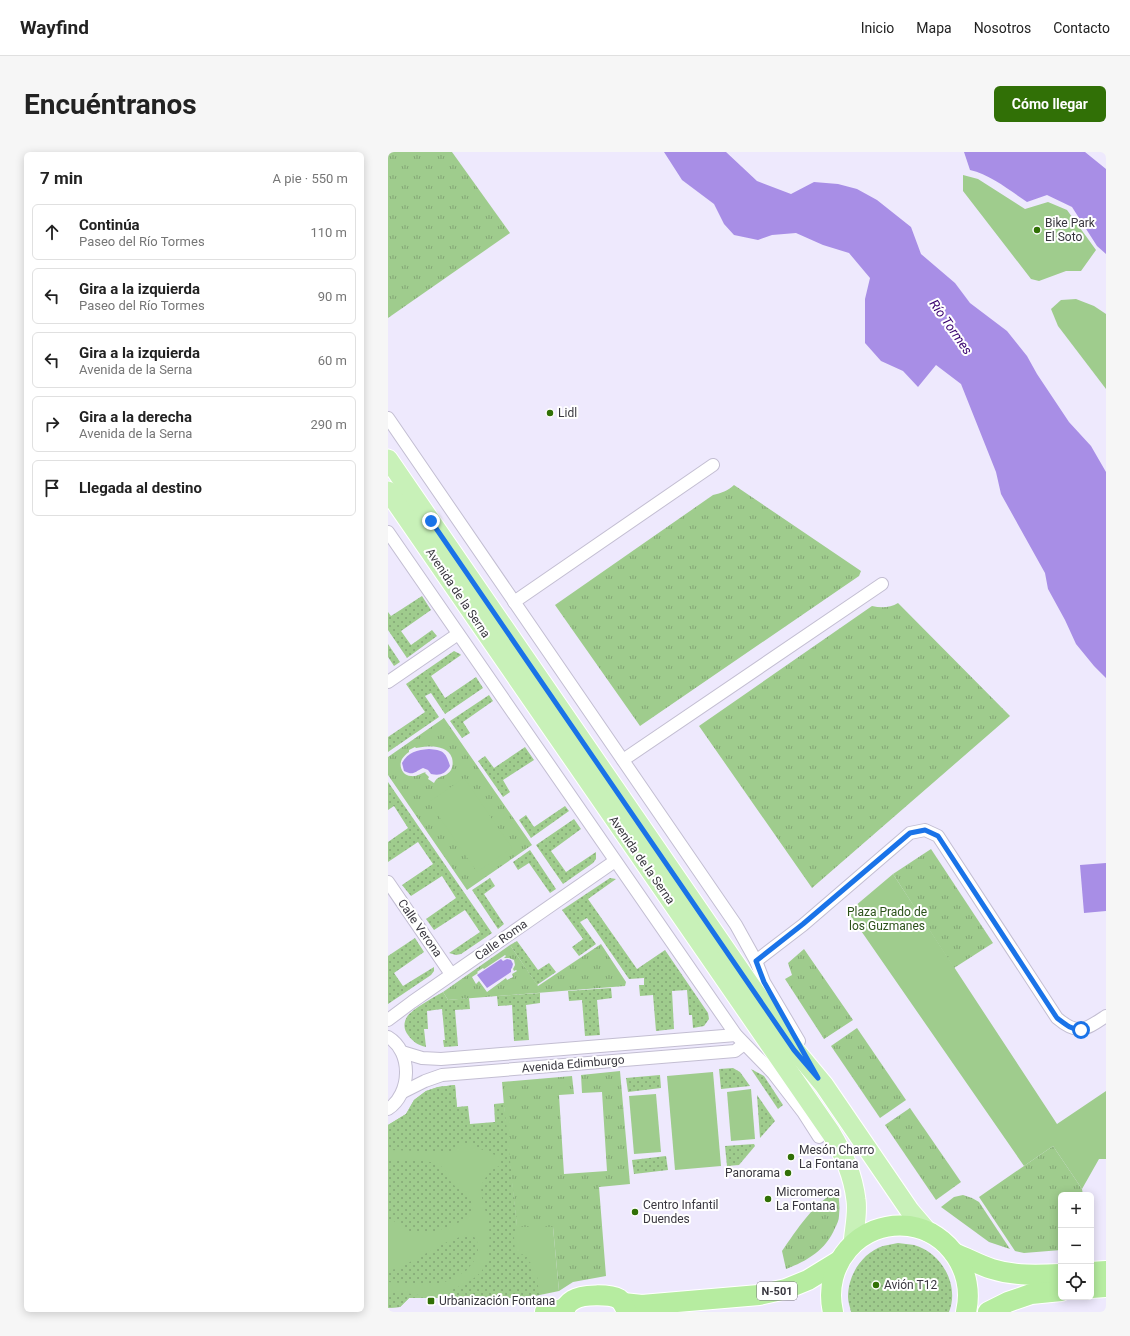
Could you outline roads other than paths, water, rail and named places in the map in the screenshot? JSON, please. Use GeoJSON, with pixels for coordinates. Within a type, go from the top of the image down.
{"type":"FeatureCollection","features":[{"type":"Feature","properties":{"kind":"highway","name":"N-501"},"geometry":{"type":"LineString","coordinates":[[833,1312],[830,1303],[830,1289],[833,1274],[845,1252],[853,1244],[870,1232],[889,1227],[909,1226],[928,1232],[942,1241],[954,1253],[961,1264],[966,1277],[968,1304],[966,1312]]}},
{"type":"Feature","properties":{"kind":"highway","name":"N-501"},"geometry":{"type":"LineString","coordinates":[[954,1253],[992,1269],[1006,1272],[1036,1275],[1058,1274]]}},
{"type":"Feature","properties":{"kind":"highway","name":"N-501"},"geometry":{"type":"LineString","coordinates":[[545,1312],[565,1310],[568,1304],[574,1299],[592,1296],[613,1296],[620,1300],[625,1307],[758,1295],[786,1289],[808,1280],[839,1261]]}},
{"type":"Feature","properties":{"kind":"highway"},"geometry":{"type":"LineString","coordinates":[[1094,1272],[1106,1271]]}},
{"type":"Feature","properties":{"kind":"highway"},"geometry":{"type":"LineString","coordinates":[[1094,1288],[1106,1287]]}},
{"type":"Feature","properties":{"kind":"highway"},"geometry":{"type":"LineString","coordinates":[[988,1312],[1008,1302],[1031,1294],[1058,1291]]}},
{"type":"Feature","properties":{"kind":"main road","name":"Avenida de la Serna"},"geometry":{"type":"LineString","coordinates":[[388,459],[791,1046],[834,1098],[910,1212],[928,1232]]}},
{"type":"Feature","properties":{"kind":"main road","name":"Avenida de la Serna"},"geometry":{"type":"LineString","coordinates":[[388,491],[831,1133],[844,1155],[854,1188],[856,1201],[853,1244]]}},
{"type":"Feature","properties":{"kind":"street","name":"Avenida de la Serna"},"geometry":{"type":"LineString","coordinates":[[388,418],[736,925],[756,961],[764,982],[818,1078]]}},
{"type":"Feature","properties":{"kind":"street"},"geometry":{"type":"LineString","coordinates":[[514,602],[713,465]]}},
{"type":"Feature","properties":{"kind":"street","name":"Avenida de la Serna"},"geometry":{"type":"LineString","coordinates":[[388,532],[740,1040],[773,1073],[803,1112],[819,1137]]}},
{"type":"Feature","properties":{"kind":"street"},"geometry":{"type":"LineString","coordinates":[[623,760],[882,584]]}},
{"type":"Feature","properties":{"kind":"street"},"geometry":{"type":"LineString","coordinates":[[388,682],[458,634]]}},
{"type":"Feature","properties":{"kind":"street"},"geometry":{"type":"LineString","coordinates":[[756,961],[803,924],[910,833],[925,830],[938,836],[1057,1018],[1065,1025],[1073,1029],[1081,1030],[1106,1016]]}},
{"type":"Feature","properties":{"kind":"street","name":"Calle Roma"},"geometry":{"type":"LineString","coordinates":[[388,1020],[451,974],[615,861]]}},
{"type":"Feature","properties":{"kind":"street","name":"Calle Verona"},"geometry":{"type":"LineString","coordinates":[[388,882],[451,974]]}},
{"type":"Feature","properties":{"kind":"street"},"geometry":{"type":"LineString","coordinates":[[388,1037],[402,1052],[407,1072],[403,1092],[393,1106],[388,1109]]}},
{"type":"Feature","properties":{"kind":"street","name":"Avenida Edimburgo"},"geometry":{"type":"LineString","coordinates":[[402,1052],[422,1058],[441,1059],[740,1040],[735,1051],[442,1074],[403,1092]]}},
{"type":"Feature","properties":{"kind":"water","name":"Río Tormes"},"geometry":{"type":"Polygon","coordinates":[[[664,152],[726,152],[757,181],[791,194],[814,182],[838,184],[857,189],[877,200],[911,227],[921,254],[955,283],[970,303],[1007,331],[1027,356],[1037,374],[1069,422],[1091,446],[1106,472],[1106,678],[1076,644],[1048,589],[1045,573],[1001,494],[996,472],[961,384],[936,365],[918,387],[903,371],[881,361],[865,343],[865,299],[870,278],[849,253],[823,245],[796,233],[772,235],[758,240],[734,235],[724,224],[714,204],[682,180],[664,152]]]}},
{"type":"Feature","properties":{"kind":"water"},"geometry":{"type":"Polygon","coordinates":[[[964,152],[1085,152],[1106,169],[1106,254],[1097,246],[1072,207],[1047,195],[1027,202],[993,179],[970,170],[964,152]]]}},
{"type":"Feature","properties":{"kind":"water"},"geometry":{"type":"Polygon","coordinates":[[[429,749],[441,751],[445,755],[450,766],[446,771],[437,775],[431,774],[428,770],[423,768],[412,773],[404,771],[402,763],[407,756],[417,751],[429,749]]]}},
{"type":"Feature","properties":{"kind":"water"},"geometry":{"type":"Polygon","coordinates":[[[1106,863],[1106,911],[1084,913],[1080,865],[1106,863]]]}},
{"type":"Feature","properties":{"kind":"water"},"geometry":{"type":"Polygon","coordinates":[[[501,959],[503,961],[507,959],[511,960],[513,964],[511,972],[487,988],[477,975],[501,959]]]}},
{"type":"Feature","properties":{"kind":"place","name":"Bike Park El Soto"},"geometry":{"type":"Point","coordinates":[1037,230]}},
{"type":"Feature","properties":{"kind":"place","name":"Lidl"},"geometry":{"type":"Point","coordinates":[550,413]}},
{"type":"Feature","properties":{"kind":"place","name":"Mesón Charro La Fontana"},"geometry":{"type":"Point","coordinates":[791,1157]}},
{"type":"Feature","properties":{"kind":"place","name":"Panorama"},"geometry":{"type":"Point","coordinates":[788,1173]}},
{"type":"Feature","properties":{"kind":"place","name":"Micromerca La Fontana"},"geometry":{"type":"Point","coordinates":[768,1199]}},
{"type":"Feature","properties":{"kind":"place","name":"Centro Infantil Duendes"},"geometry":{"type":"Point","coordinates":[635,1212]}},
{"type":"Feature","properties":{"kind":"place","name":"Avión T12"},"geometry":{"type":"Point","coordinates":[876,1285]}},
{"type":"Feature","properties":{"kind":"place","name":"Urbanización Fontana"},"geometry":{"type":"Point","coordinates":[431,1301]}},
{"type":"Feature","properties":{"kind":"park label","name":"Plaza Prado de los Guzmanes"},"geometry":{"type":"Point","coordinates":[887,919]}}]}
